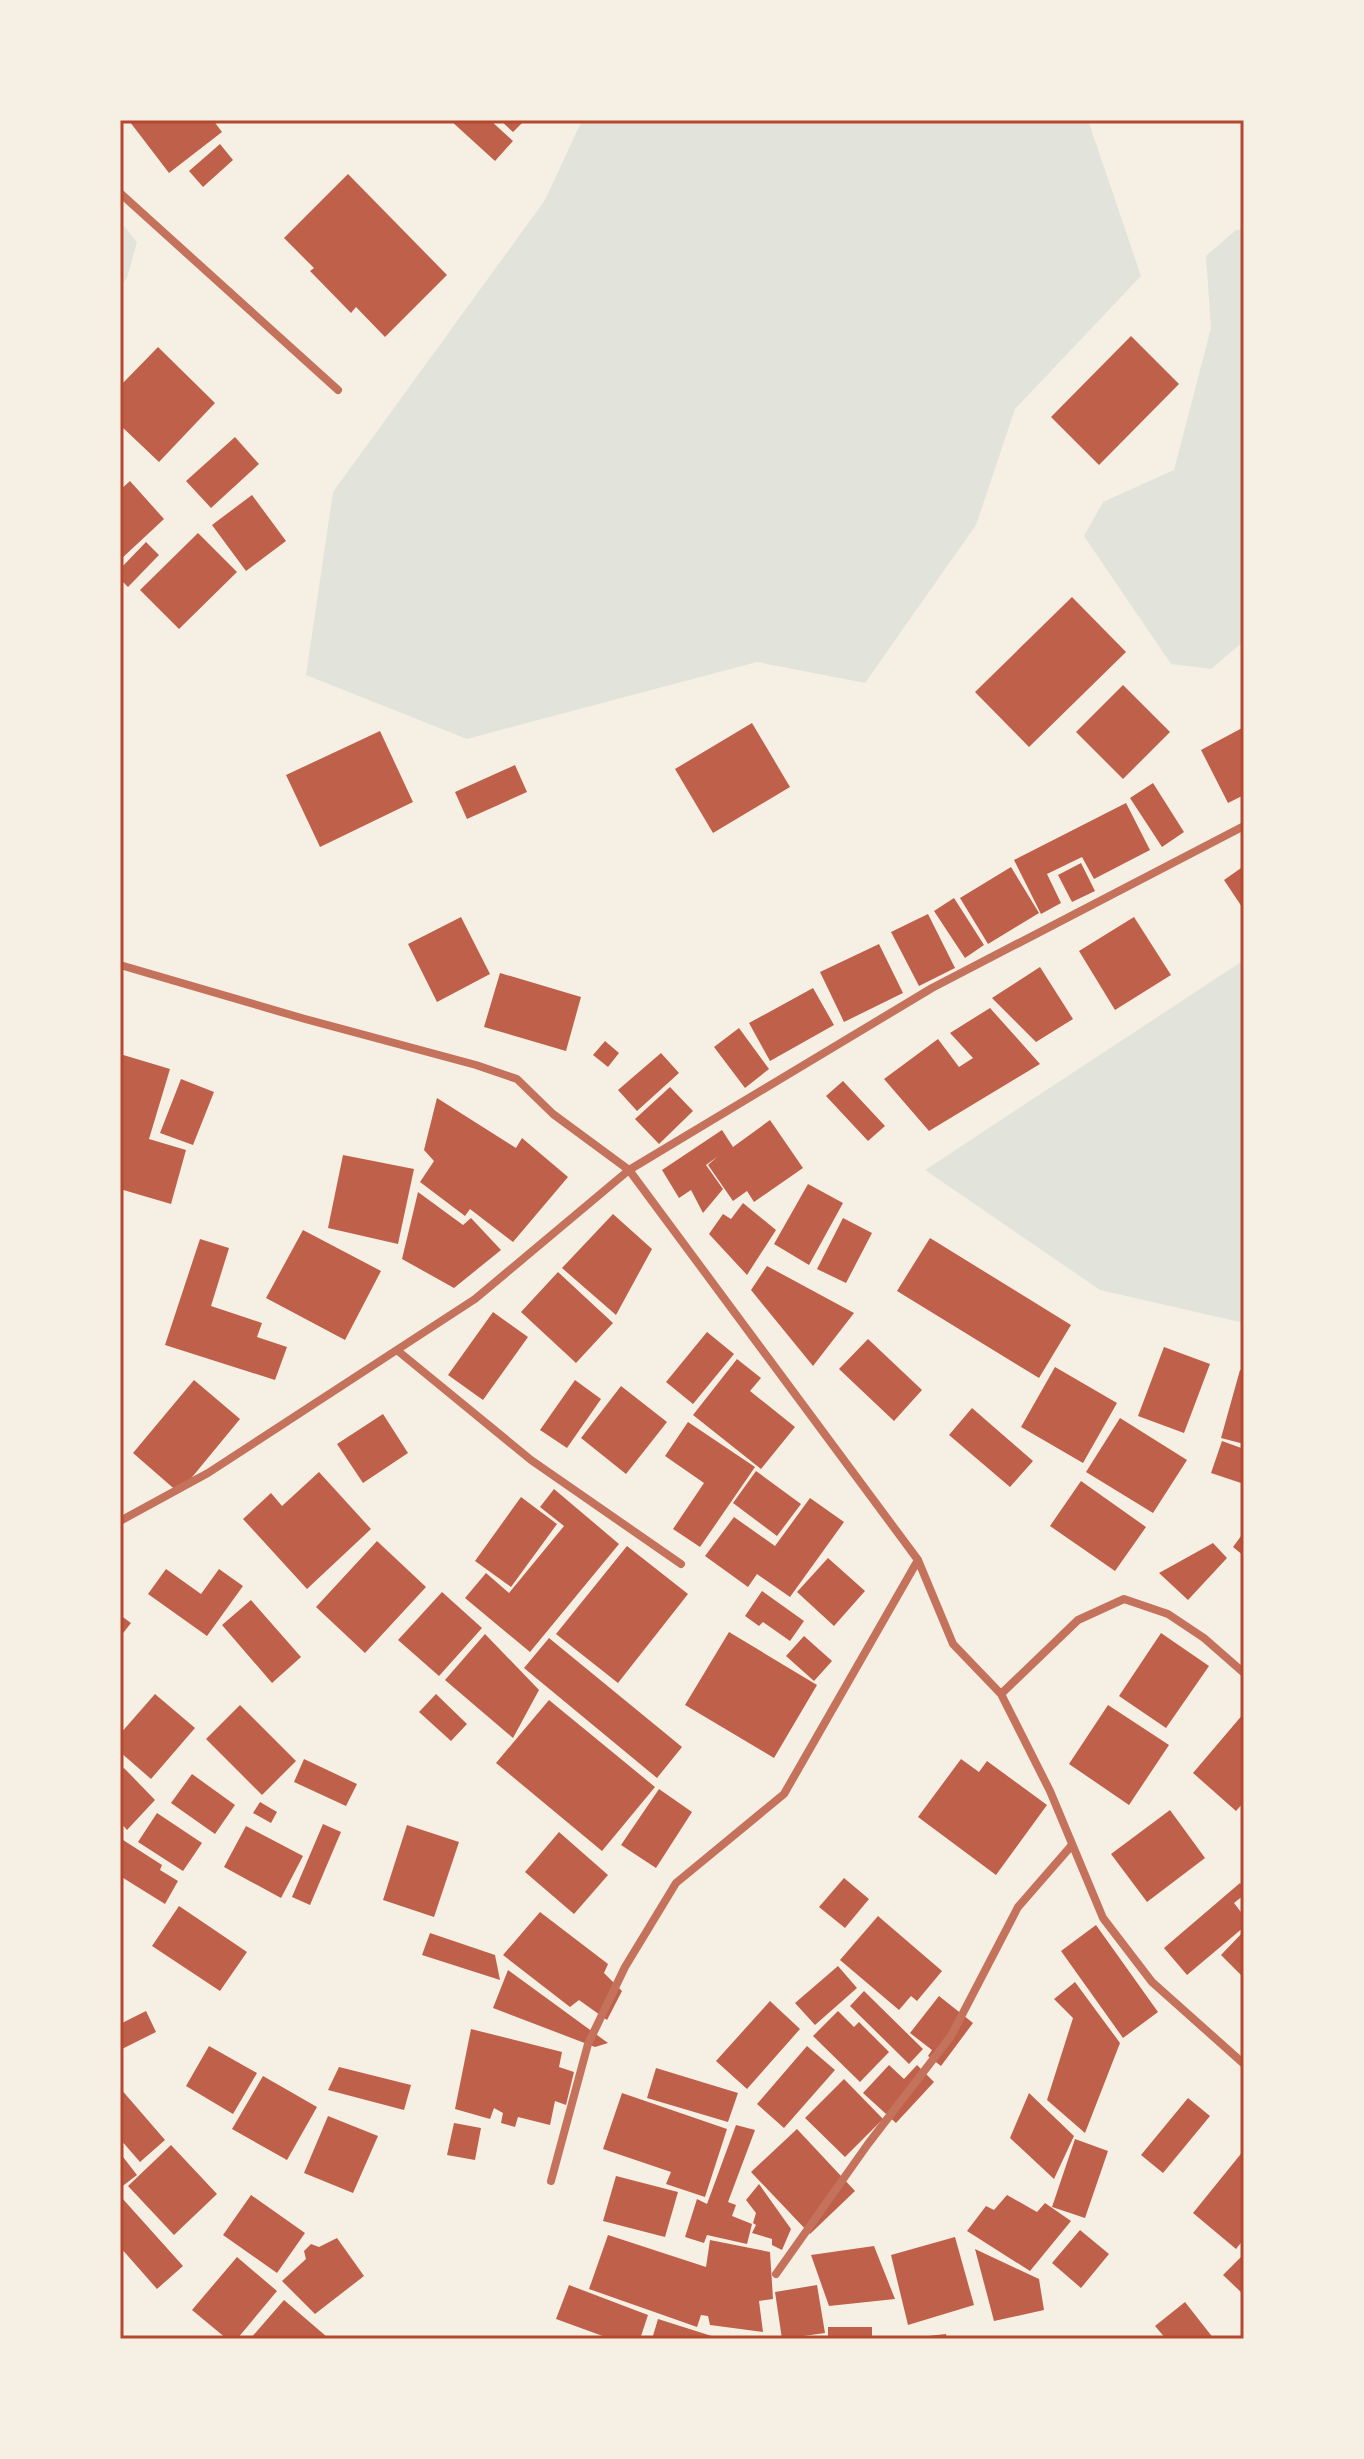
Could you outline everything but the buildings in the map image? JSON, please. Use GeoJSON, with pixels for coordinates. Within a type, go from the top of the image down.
{"type":"FeatureCollection","features":[{"type":"Feature","properties":{"kind":"street"},"geometry":{"type":"LineString","coordinates":[[120,193],[338,390]]}},
{"type":"Feature","properties":{"kind":"street"},"geometry":{"type":"LineString","coordinates":[[120,1521],[208,1473],[475,1299],[629,1170],[932,988],[1244,826]]}},
{"type":"Feature","properties":{"kind":"street"},"geometry":{"type":"LineString","coordinates":[[120,965],[517,1079],[553,1114],[629,1170],[918,1560],[953,1644],[1001,1694],[1050,1791],[1103,1918],[1152,1982],[1244,2064]]}},
{"type":"Feature","properties":{"kind":"street"},"geometry":{"type":"LineString","coordinates":[[398,1351],[531,1460],[681,1564]]}},
{"type":"Feature","properties":{"kind":"street"},"geometry":{"type":"LineString","coordinates":[[551,2181],[588,2044],[625,1967],[676,1883],[784,1794],[918,1560]]}},
{"type":"Feature","properties":{"kind":"street"},"geometry":{"type":"LineString","coordinates":[[1001,1694],[1078,1620],[1124,1599],[1168,1614],[1204,1638],[1244,1673]]}},
{"type":"Feature","properties":{"kind":"street"},"geometry":{"type":"LineString","coordinates":[[776,2274],[868,2144],[951,2036],[1018,1907],[1072,1845]]}},
{"type":"Feature","properties":{"kind":"shaded area"},"geometry":{"type":"Polygon","coordinates":[[[582,120],[1088,120],[1141,276],[1015,409],[976,525],[865,683],[757,662],[467,739],[306,675],[333,492],[545,200],[582,120]]]}},
{"type":"Feature","properties":{"kind":"shaded area"},"geometry":{"type":"Polygon","coordinates":[[[120,221],[137,242],[127,278],[120,288],[120,221]]]}},
{"type":"Feature","properties":{"kind":"shaded area"},"geometry":{"type":"Polygon","coordinates":[[[1244,229],[1244,641],[1211,669],[1171,664],[1084,536],[1103,502],[1174,470],[1211,328],[1206,256],[1236,230],[1244,229]]]}},
{"type":"Feature","properties":{"kind":"shaded area"},"geometry":{"type":"Polygon","coordinates":[[[1244,960],[1244,1323],[1100,1290],[925,1170],[1244,960]]]}}]}
